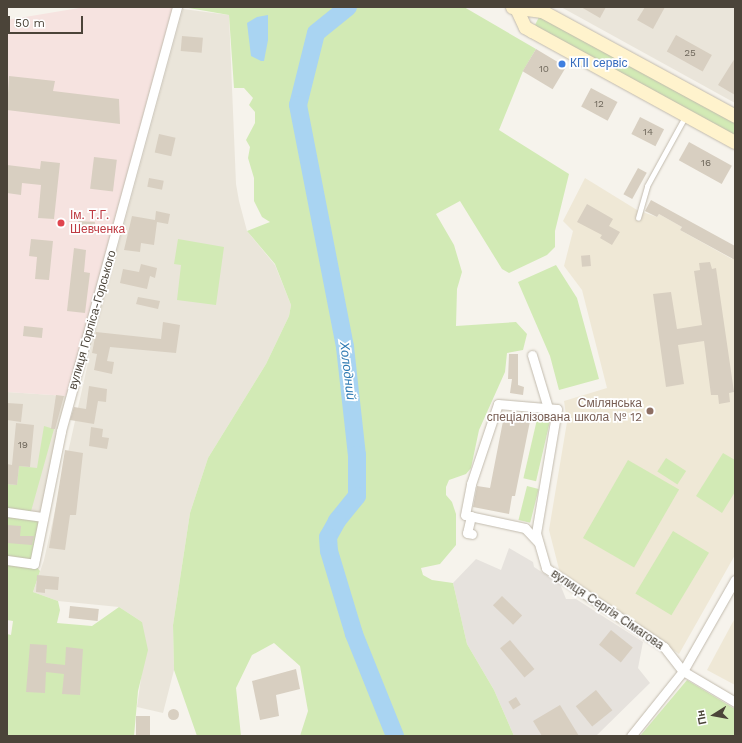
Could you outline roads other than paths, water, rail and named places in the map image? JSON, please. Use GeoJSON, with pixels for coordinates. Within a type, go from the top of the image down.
{"type":"FeatureCollection","features":[{"type":"Feature","properties":{"kind":"main road"},"geometry":{"type":"LineString","coordinates":[[516,8],[525,27],[735,142]]}},
{"type":"Feature","properties":{"kind":"main road"},"geometry":{"type":"LineString","coordinates":[[516,8],[542,11],[735,116]]}},
{"type":"Feature","properties":{"kind":"street","name":"вулиця Горліса-Горського"},"geometry":{"type":"LineString","coordinates":[[7,560],[34,564],[42,518],[61,431],[177,7]]}},
{"type":"Feature","properties":{"kind":"street"},"geometry":{"type":"LineString","coordinates":[[532,355],[548,408],[498,404],[471,484],[465,515],[471,525],[525,528],[538,542]]}},
{"type":"Feature","properties":{"kind":"street","name":"вулиця Сергія Сімагова"},"geometry":{"type":"LineString","coordinates":[[548,408],[557,409],[536,533],[546,568],[664,647],[683,671],[735,702]]}},
{"type":"Feature","properties":{"kind":"street"},"geometry":{"type":"LineString","coordinates":[[7,512],[42,518]]}},
{"type":"Feature","properties":{"kind":"street"},"geometry":{"type":"LineString","coordinates":[[631,736],[683,671],[735,580]]}},
{"type":"Feature","properties":{"kind":"lane"},"geometry":{"type":"LineString","coordinates":[[638,218],[647,186],[686,115]]}},
{"type":"Feature","properties":{"kind":"water"},"geometry":{"type":"Polygon","coordinates":[[[268,15],[268,40],[264,61],[261,61],[251,56],[247,23],[257,17],[268,15]]]}},
{"type":"Feature","properties":{"kind":"waterway","name":"Холодний"},"geometry":{"type":"LineString","coordinates":[[348,7],[316,33],[298,105],[345,347],[357,455],[357,496],[337,521],[328,537],[329,551],[354,634],[395,736]]}},
{"type":"Feature","properties":{"kind":"place","name":"КПІ сервіс"},"geometry":{"type":"Point","coordinates":[562,64]}},
{"type":"Feature","properties":{"kind":"place","name":"Ім. Т.Г. Шевченка"},"geometry":{"type":"Point","coordinates":[61,223]}},
{"type":"Feature","properties":{"kind":"place","name":"Смілянська спеціалізована школа № 12"},"geometry":{"type":"Point","coordinates":[650,411]}}]}
